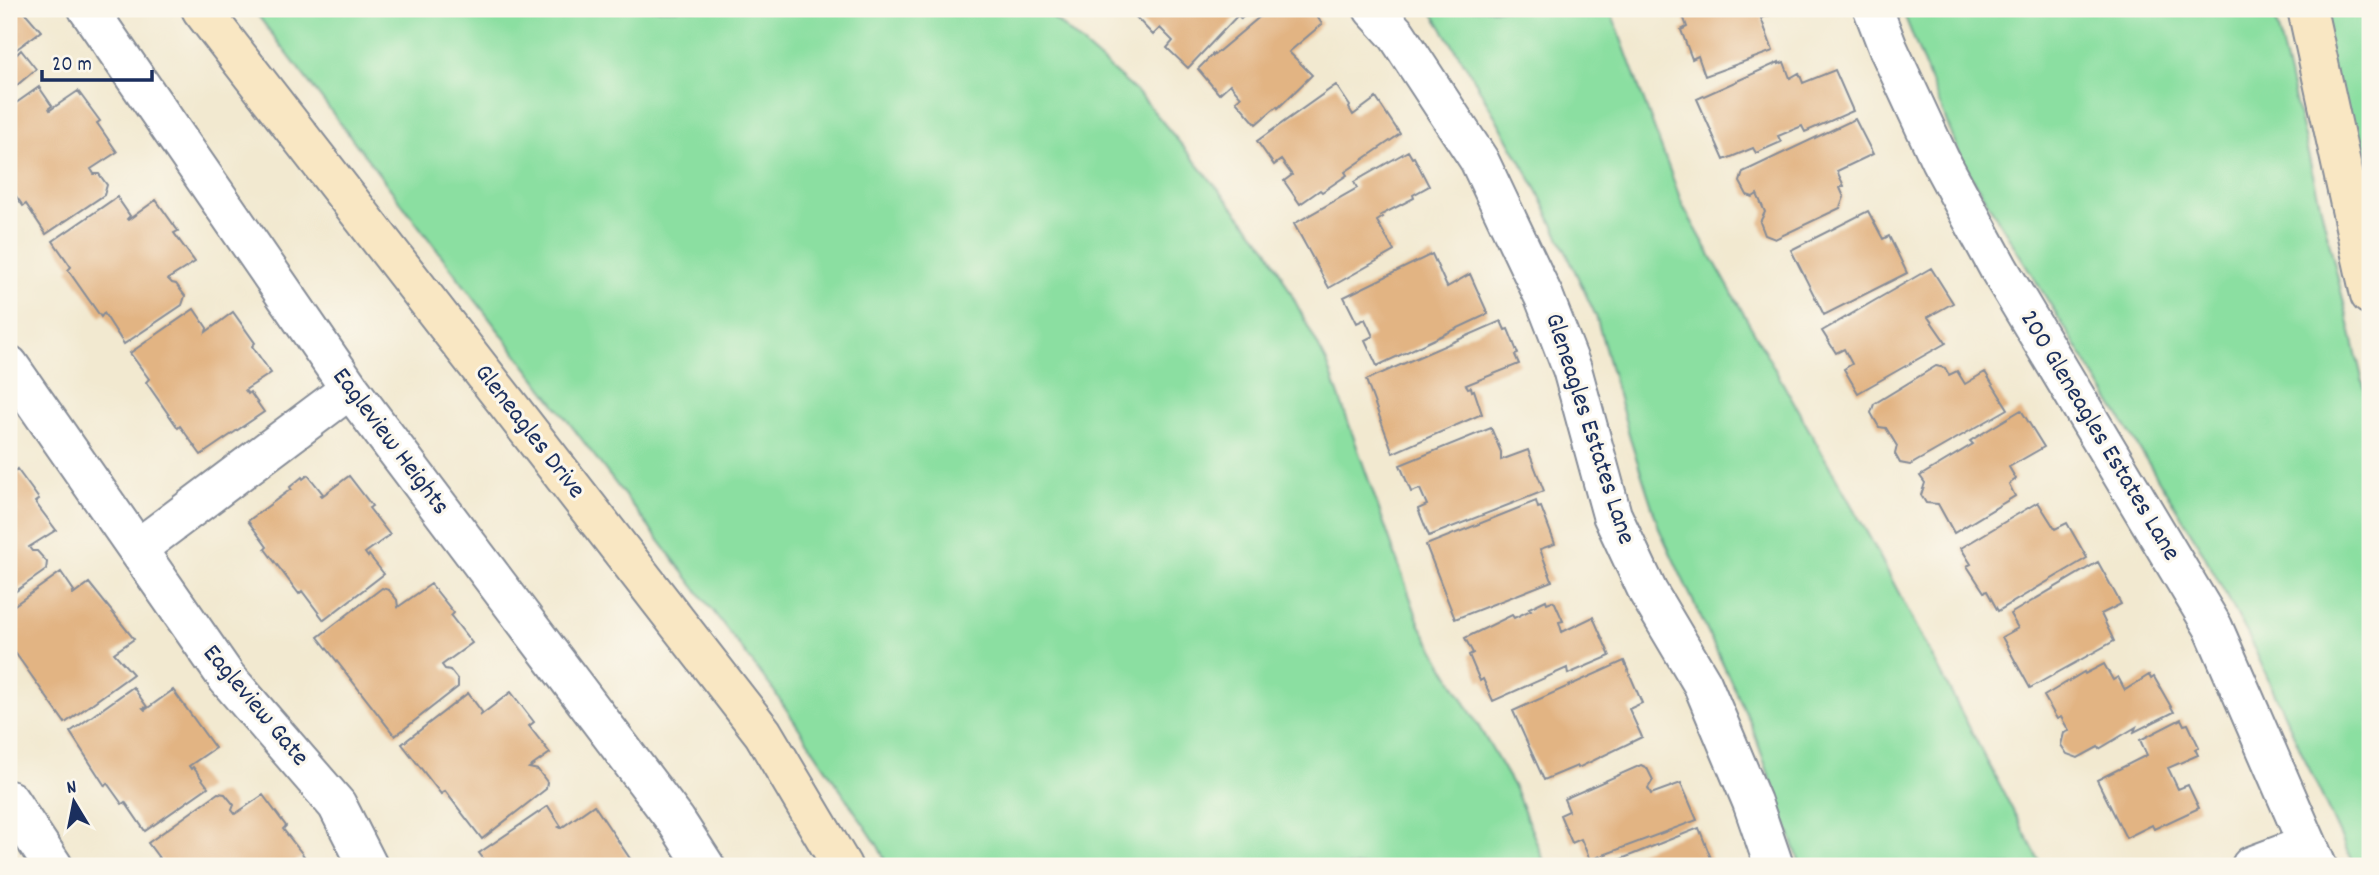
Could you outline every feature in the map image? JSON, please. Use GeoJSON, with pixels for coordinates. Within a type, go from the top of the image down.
{"type":"FeatureCollection","features":[{"type":"Feature","properties":{"kind":"street","name":"Eagleview Heights"},"geometry":{"type":"LineString","coordinates":[[88,9],[350,389],[676,821],[705,866]]}},
{"type":"Feature","properties":{"kind":"street","name":"Gleneagles Drive"},"geometry":{"type":"LineString","coordinates":[[201,9],[763,733],[842,866]]}},
{"type":"Feature","properties":{"kind":"street","name":"Gleneagles Estates Lane"},"geometry":{"type":"LineString","coordinates":[[1373,9],[1397,35],[1479,160],[1544,296],[1572,369],[1612,515],[1648,592],[1702,683],[1752,802],[1774,866]]}},
{"type":"Feature","properties":{"kind":"street","name":"200 Gleneagles Estates Lane"},"geometry":{"type":"LineString","coordinates":[[1873,9],[1888,48],[1940,160],[1999,269],[2213,627],[2312,856]]}},
{"type":"Feature","properties":{"kind":"street"},"geometry":{"type":"LineString","coordinates":[[2307,9],[2370,295]]}},
{"type":"Feature","properties":{"kind":"street","name":"Eagleview Gate"},"geometry":{"type":"LineString","coordinates":[[9,365],[227,678],[337,805],[368,866]]}},
{"type":"Feature","properties":{"kind":"street"},"geometry":{"type":"LineString","coordinates":[[136,549],[350,389]]}},
{"type":"Feature","properties":{"kind":"street"},"geometry":{"type":"LineString","coordinates":[[9,800],[53,866]]}},
{"type":"Feature","properties":{"kind":"street"},"geometry":{"type":"LineString","coordinates":[[2251,866],[2312,856]]}},
{"type":"Feature","properties":{"kind":"green space"},"geometry":{"type":"Polygon","coordinates":[[[253,9],[1043,9],[1141,96],[1268,249],[1328,365],[1420,625],[1515,789],[1546,866],[888,866],[878,846],[774,691],[253,9]]]}},
{"type":"Feature","properties":{"kind":"green space"},"geometry":{"type":"Polygon","coordinates":[[[1430,9],[1610,9],[1683,206],[1870,538],[2042,866],[1801,866],[1751,724],[1660,531],[1632,445],[1596,316],[1537,190],[1468,69],[1430,9]]]}},
{"type":"Feature","properties":{"kind":"green space"},"geometry":{"type":"Polygon","coordinates":[[[1902,9],[2273,9],[2370,411],[2370,866],[2354,866],[2247,633],[2197,542],[1963,163],[1902,9]]]}},
{"type":"Feature","properties":{"kind":"green space"},"geometry":{"type":"Polygon","coordinates":[[[2307,9],[2370,9],[2370,295],[2307,9]]]}},
{"type":"Feature","properties":{"kind":"building"},"geometry":{"type":"Polygon","coordinates":[[[9,9],[22,9],[41,31],[14,51],[17,54],[21,50],[36,69],[9,92],[9,9]]]}},
{"type":"Feature","properties":{"kind":"building"},"geometry":{"type":"Polygon","coordinates":[[[1138,9],[1250,9],[1241,19],[1238,15],[1188,68],[1167,48],[1173,41],[1160,28],[1153,35],[1133,14],[1138,9]]]}},
{"type":"Feature","properties":{"kind":"building"},"geometry":{"type":"Polygon","coordinates":[[[1269,9],[1312,9],[1322,24],[1289,52],[1312,75],[1278,108],[1277,106],[1256,124],[1236,101],[1241,97],[1230,84],[1219,94],[1198,69],[1269,9]]]}},
{"type":"Feature","properties":{"kind":"building"},"geometry":{"type":"Polygon","coordinates":[[[1786,9],[1761,18],[1773,51],[1705,76],[1698,56],[1692,59],[1681,30],[1687,27],[1681,10],[1786,9]]]}},
{"type":"Feature","properties":{"kind":"building"},"geometry":{"type":"Polygon","coordinates":[[[1784,62],[1790,78],[1799,73],[1803,83],[1835,70],[1853,111],[1805,132],[1802,126],[1778,136],[1781,142],[1756,153],[1753,148],[1724,160],[1697,99],[1784,62]]]}},
{"type":"Feature","properties":{"kind":"building"},"geometry":{"type":"Polygon","coordinates":[[[1336,85],[1353,115],[1376,98],[1400,134],[1345,172],[1347,175],[1300,204],[1284,181],[1292,175],[1281,160],[1274,165],[1257,141],[1336,85]]]}},
{"type":"Feature","properties":{"kind":"building"},"geometry":{"type":"Polygon","coordinates":[[[39,87],[52,106],[50,110],[78,91],[100,121],[97,123],[117,152],[91,169],[94,174],[99,174],[107,185],[104,195],[46,234],[26,204],[23,206],[9,186],[9,108],[39,87]]]}},
{"type":"Feature","properties":{"kind":"building"},"geometry":{"type":"Polygon","coordinates":[[[1855,119],[1873,154],[1837,171],[1844,186],[1840,188],[1844,197],[1840,208],[1775,239],[1765,235],[1760,222],[1765,212],[1757,194],[1753,197],[1747,195],[1740,182],[1743,172],[1855,119]]]}},
{"type":"Feature","properties":{"kind":"building"},"geometry":{"type":"Polygon","coordinates":[[[1408,151],[1429,186],[1413,195],[1414,198],[1381,215],[1383,217],[1377,221],[1394,251],[1329,288],[1294,224],[1357,188],[1354,182],[1408,151]]]}},
{"type":"Feature","properties":{"kind":"building"},"geometry":{"type":"Polygon","coordinates":[[[117,197],[130,216],[128,220],[156,200],[178,231],[174,233],[195,262],[168,279],[176,284],[185,296],[182,305],[124,344],[104,313],[101,317],[68,270],[71,267],[53,241],[117,197]]]}},
{"type":"Feature","properties":{"kind":"building"},"geometry":{"type":"Polygon","coordinates":[[[1868,211],[1883,239],[1889,236],[1907,273],[1824,315],[1791,250],[1868,211]]]}},
{"type":"Feature","properties":{"kind":"building"},"geometry":{"type":"Polygon","coordinates":[[[1432,254],[1447,287],[1470,274],[1488,314],[1377,366],[1365,340],[1373,336],[1365,319],[1357,323],[1344,297],[1432,254]]]}},
{"type":"Feature","properties":{"kind":"building"},"geometry":{"type":"Polygon","coordinates":[[[1931,268],[1953,303],[1928,317],[1946,343],[1858,393],[1844,369],[1852,364],[1844,349],[1836,353],[1822,331],[1931,268]]]}},
{"type":"Feature","properties":{"kind":"building"},"geometry":{"type":"Polygon","coordinates":[[[194,309],[207,328],[206,332],[233,312],[255,343],[252,346],[271,373],[245,390],[248,394],[250,392],[264,412],[201,455],[180,426],[178,428],[146,382],[149,379],[130,353],[194,309]]]}},
{"type":"Feature","properties":{"kind":"building"},"geometry":{"type":"Polygon","coordinates":[[[1501,321],[1505,330],[1508,329],[1519,364],[1466,385],[1474,390],[1482,414],[1393,453],[1366,380],[1501,321]]]}},
{"type":"Feature","properties":{"kind":"building"},"geometry":{"type":"Polygon","coordinates":[[[1936,366],[1945,368],[1949,375],[1957,371],[1965,384],[1985,372],[2008,409],[1910,465],[1900,463],[1895,454],[1897,446],[1886,428],[1879,427],[1871,413],[1874,404],[1936,366]]]}},
{"type":"Feature","properties":{"kind":"building"},"geometry":{"type":"Polygon","coordinates":[[[2021,410],[2044,447],[2009,467],[2016,479],[2009,484],[2015,496],[1954,533],[1938,504],[1926,503],[1921,495],[1925,483],[1920,476],[1973,444],[1970,441],[2021,410]]]}},
{"type":"Feature","properties":{"kind":"building"},"geometry":{"type":"Polygon","coordinates":[[[1491,428],[1501,452],[1501,460],[1528,450],[1544,491],[1429,536],[1418,509],[1427,505],[1420,489],[1411,492],[1400,465],[1491,428]]]}},
{"type":"Feature","properties":{"kind":"building"},"geometry":{"type":"Polygon","coordinates":[[[17,469],[39,499],[35,502],[56,530],[29,547],[47,562],[46,570],[9,596],[9,475],[17,469]]]}},
{"type":"Feature","properties":{"kind":"building"},"geometry":{"type":"Polygon","coordinates":[[[308,475],[322,496],[349,476],[390,535],[365,553],[384,574],[324,620],[302,591],[299,594],[248,521],[308,475]]]}},
{"type":"Feature","properties":{"kind":"building"},"geometry":{"type":"Polygon","coordinates":[[[1536,501],[1538,508],[1541,507],[1555,544],[1540,549],[1552,581],[1455,619],[1426,545],[1536,501]]]}},
{"type":"Feature","properties":{"kind":"building"},"geometry":{"type":"Polygon","coordinates":[[[2038,502],[2055,529],[2067,523],[2087,558],[1998,611],[1987,591],[1984,592],[1967,566],[1971,564],[1961,548],[2038,502]]]}},
{"type":"Feature","properties":{"kind":"building"},"geometry":{"type":"Polygon","coordinates":[[[2098,562],[2121,604],[2101,614],[2114,641],[2030,688],[2002,637],[2018,628],[2010,614],[2098,562]]]}},
{"type":"Feature","properties":{"kind":"building"},"geometry":{"type":"Polygon","coordinates":[[[61,572],[74,591],[73,595],[89,583],[134,639],[114,653],[133,674],[65,723],[9,644],[9,609],[61,572]]]}},
{"type":"Feature","properties":{"kind":"building"},"geometry":{"type":"Polygon","coordinates":[[[431,584],[454,613],[451,616],[472,643],[442,665],[458,680],[458,687],[395,736],[318,637],[382,588],[389,590],[397,600],[398,607],[431,584]]]}},
{"type":"Feature","properties":{"kind":"building"},"geometry":{"type":"Polygon","coordinates":[[[1546,600],[1547,603],[1555,603],[1563,621],[1559,622],[1562,632],[1593,617],[1610,656],[1568,674],[1567,668],[1493,701],[1483,679],[1480,681],[1469,655],[1473,653],[1465,638],[1512,615],[1514,618],[1546,600]]]}},
{"type":"Feature","properties":{"kind":"building"},"geometry":{"type":"Polygon","coordinates":[[[1624,661],[1642,703],[1629,709],[1642,737],[1578,768],[1577,766],[1544,780],[1513,711],[1624,661]]]}},
{"type":"Feature","properties":{"kind":"building"},"geometry":{"type":"Polygon","coordinates":[[[2104,664],[2113,680],[2118,677],[2125,690],[2149,675],[2151,679],[2154,677],[2174,712],[2134,732],[2136,727],[2078,758],[2067,754],[2061,745],[2064,733],[2069,731],[2061,717],[2057,719],[2044,696],[2084,672],[2085,674],[2104,664]]]}},
{"type":"Feature","properties":{"kind":"building"},"geometry":{"type":"Polygon","coordinates":[[[133,687],[147,707],[143,708],[145,710],[173,690],[215,748],[189,766],[191,769],[193,767],[208,787],[145,831],[125,802],[122,804],[107,783],[105,786],[70,732],[133,687]]]}},
{"type":"Feature","properties":{"kind":"building"},"geometry":{"type":"Polygon","coordinates":[[[511,692],[534,722],[529,726],[550,753],[529,768],[538,770],[547,782],[546,789],[482,839],[445,791],[441,794],[402,744],[468,693],[482,712],[481,715],[511,692]]]}},
{"type":"Feature","properties":{"kind":"building"},"geometry":{"type":"Polygon","coordinates":[[[2181,719],[2184,725],[2188,724],[2199,747],[2195,749],[2198,755],[2168,768],[2178,789],[2188,785],[2199,808],[2154,829],[2152,825],[2126,838],[2097,780],[2147,755],[2140,740],[2181,719]]]}},
{"type":"Feature","properties":{"kind":"building"},"geometry":{"type":"Polygon","coordinates":[[[1641,765],[1647,768],[1653,780],[1648,788],[1651,794],[1681,783],[1697,820],[1590,860],[1581,839],[1572,843],[1560,815],[1569,811],[1564,799],[1641,765]]]}},
{"type":"Feature","properties":{"kind":"building"},"geometry":{"type":"Polygon","coordinates":[[[218,793],[225,794],[234,805],[232,810],[235,814],[263,795],[286,826],[283,829],[304,856],[289,866],[165,866],[148,843],[218,793]]]}},
{"type":"Feature","properties":{"kind":"building"},"geometry":{"type":"Polygon","coordinates":[[[594,805],[635,866],[489,866],[479,853],[548,806],[561,828],[594,805]]]}},
{"type":"Feature","properties":{"kind":"building"},"geometry":{"type":"Polygon","coordinates":[[[1699,828],[1714,866],[1604,866],[1666,841],[1699,828]]]}}]}
